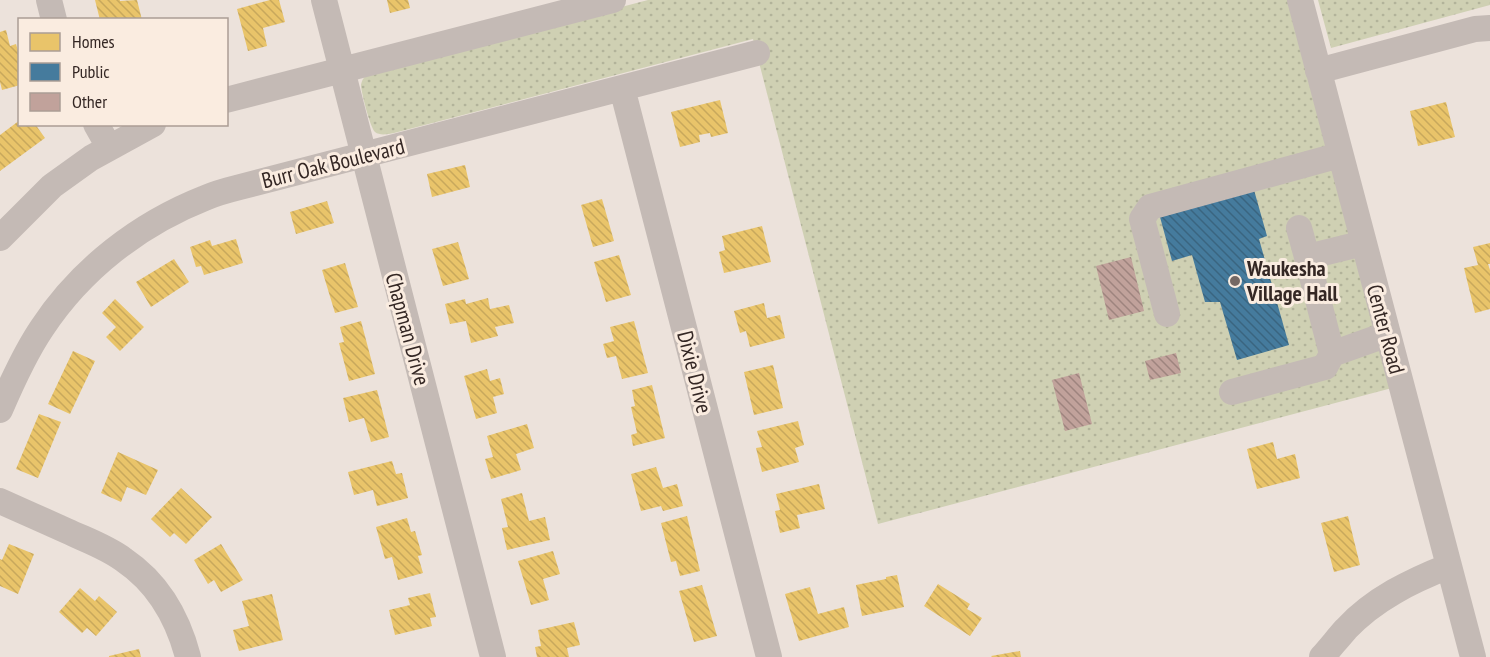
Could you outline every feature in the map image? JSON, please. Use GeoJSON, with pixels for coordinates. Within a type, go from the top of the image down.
{"type":"FeatureCollection","features":[{"type":"Feature","properties":{"kind":"street"},"geometry":{"type":"LineString","coordinates":[[49,0],[54,18]]}},
{"type":"Feature","properties":{"kind":"street","name":"Chapman Drive"},"geometry":{"type":"LineString","coordinates":[[324,0],[493,657]]}},
{"type":"Feature","properties":{"kind":"street","name":"Center Road"},"geometry":{"type":"LineString","coordinates":[[1300,0],[1473,657]]}},
{"type":"Feature","properties":{"kind":"street"},"geometry":{"type":"LineString","coordinates":[[228,99],[604,1]]}},
{"type":"Feature","properties":{"kind":"street"},"geometry":{"type":"LineString","coordinates":[[1318,71],[1475,29],[1490,28]]}},
{"type":"Feature","properties":{"kind":"street","name":"Burr Oak Boulevard"},"geometry":{"type":"LineString","coordinates":[[0,410],[30,347],[70,290],[95,265],[128,239],[165,216],[205,198],[240,187],[757,53]]}},
{"type":"Feature","properties":{"kind":"street","name":"Dixie Drive"},"geometry":{"type":"LineString","coordinates":[[621,88],[769,657]]}},
{"type":"Feature","properties":{"kind":"street"},"geometry":{"type":"LineString","coordinates":[[97,126],[109,147]]}},
{"type":"Feature","properties":{"kind":"street"},"geometry":{"type":"LineString","coordinates":[[0,238],[52,186],[91,158],[149,126]]}},
{"type":"Feature","properties":{"kind":"street"},"geometry":{"type":"LineString","coordinates":[[1167,314],[1142,219],[1150,207],[1340,155]]}},
{"type":"Feature","properties":{"kind":"street"},"geometry":{"type":"LineString","coordinates":[[1299,228],[1332,354]]}},
{"type":"Feature","properties":{"kind":"street"},"geometry":{"type":"LineString","coordinates":[[1307,257],[1364,243]]}},
{"type":"Feature","properties":{"kind":"street"},"geometry":{"type":"LineString","coordinates":[[1232,392],[1325,367],[1332,354],[1388,334]]}},
{"type":"Feature","properties":{"kind":"street"},"geometry":{"type":"LineString","coordinates":[[0,501],[102,546],[138,570],[163,599],[178,625],[188,657]]}},
{"type":"Feature","properties":{"kind":"street"},"geometry":{"type":"LineString","coordinates":[[1322,657],[1347,627],[1371,607],[1414,580],[1449,566]]}},
{"type":"Feature","properties":{"kind":"green space"},"geometry":{"type":"Polygon","coordinates":[[[648,0],[1290,0],[1392,388],[878,524],[753,39],[394,133],[379,134],[373,129],[361,85],[369,73],[648,0]]]}},
{"type":"Feature","properties":{"kind":"green space"},"geometry":{"type":"Polygon","coordinates":[[[1318,0],[1490,0],[1490,5],[1331,48],[1318,0]]]}},
{"type":"Feature","properties":{"kind":"building: Homes"},"geometry":{"type":"Polygon","coordinates":[[[95,0],[137,0],[142,18],[100,18],[95,0]]]}},
{"type":"Feature","properties":{"kind":"building: Homes"},"geometry":{"type":"Polygon","coordinates":[[[270,0],[279,0],[285,22],[263,28],[267,46],[248,51],[237,9],[270,0]]]}},
{"type":"Feature","properties":{"kind":"building: Homes"},"geometry":{"type":"Polygon","coordinates":[[[387,0],[408,0],[410,8],[390,13],[387,0]]]}},
{"type":"Feature","properties":{"kind":"building: Homes"},"geometry":{"type":"Polygon","coordinates":[[[6,30],[10,46],[16,44],[18,50],[18,86],[2,90],[0,82],[0,32],[6,30]]]}},
{"type":"Feature","properties":{"kind":"building: Homes"},"geometry":{"type":"Polygon","coordinates":[[[720,100],[728,133],[711,137],[710,133],[699,135],[700,142],[680,147],[671,112],[720,100]]]}},
{"type":"Feature","properties":{"kind":"building: Homes"},"geometry":{"type":"Polygon","coordinates":[[[1446,102],[1455,137],[1418,146],[1410,111],[1446,102]]]}},
{"type":"Feature","properties":{"kind":"building: Homes"},"geometry":{"type":"Polygon","coordinates":[[[18,122],[18,126],[36,126],[45,138],[0,171],[0,135],[18,122]]]}},
{"type":"Feature","properties":{"kind":"building: Homes"},"geometry":{"type":"Polygon","coordinates":[[[465,165],[470,187],[432,197],[427,174],[465,165]]]}},
{"type":"Feature","properties":{"kind":"building: Homes"},"geometry":{"type":"Polygon","coordinates":[[[602,199],[614,241],[593,247],[581,205],[602,199]]]}},
{"type":"Feature","properties":{"kind":"building: Homes"},"geometry":{"type":"Polygon","coordinates":[[[327,201],[334,223],[296,234],[290,212],[327,201]]]}},
{"type":"Feature","properties":{"kind":"building: Homes"},"geometry":{"type":"Polygon","coordinates":[[[762,226],[771,262],[724,273],[719,252],[725,250],[722,236],[762,226]]]}},
{"type":"Feature","properties":{"kind":"building: Homes"},"geometry":{"type":"Polygon","coordinates":[[[236,239],[243,263],[204,275],[201,266],[196,267],[190,247],[210,240],[212,246],[236,239]]]}},
{"type":"Feature","properties":{"kind":"building: Homes"},"geometry":{"type":"Polygon","coordinates":[[[458,242],[469,279],[443,286],[432,249],[458,242]]]}},
{"type":"Feature","properties":{"kind":"building: Homes"},"geometry":{"type":"Polygon","coordinates":[[[1490,243],[1490,264],[1488,264],[1490,309],[1475,313],[1464,268],[1478,265],[1473,247],[1490,243]]]}},
{"type":"Feature","properties":{"kind":"building: Homes"},"geometry":{"type":"Polygon","coordinates":[[[619,255],[631,295],[606,302],[594,262],[619,255]]]}},
{"type":"Feature","properties":{"kind":"building: Homes"},"geometry":{"type":"Polygon","coordinates":[[[174,259],[189,282],[151,307],[136,282],[174,259]]]}},
{"type":"Feature","properties":{"kind":"building: Homes"},"geometry":{"type":"Polygon","coordinates":[[[345,263],[358,307],[335,313],[322,270],[345,263]]]}},
{"type":"Feature","properties":{"kind":"building: Homes"},"geometry":{"type":"Polygon","coordinates":[[[488,298],[490,309],[509,305],[514,323],[495,327],[498,336],[471,343],[466,321],[450,324],[445,304],[465,299],[466,304],[488,298]]]}},
{"type":"Feature","properties":{"kind":"building: Homes"},"geometry":{"type":"Polygon","coordinates":[[[115,299],[144,327],[120,351],[106,337],[116,327],[102,313],[115,299]]]}},
{"type":"Feature","properties":{"kind":"building: Homes"},"geometry":{"type":"Polygon","coordinates":[[[764,303],[767,318],[780,315],[785,338],[750,347],[746,331],[740,333],[734,311],[764,303]]]}},
{"type":"Feature","properties":{"kind":"building: Homes"},"geometry":{"type":"Polygon","coordinates":[[[361,321],[375,374],[349,381],[339,343],[344,342],[340,327],[361,321]]]}},
{"type":"Feature","properties":{"kind":"building: Homes"},"geometry":{"type":"Polygon","coordinates":[[[634,321],[648,373],[622,379],[616,356],[607,358],[603,344],[614,341],[610,327],[634,321]]]}},
{"type":"Feature","properties":{"kind":"building: Homes"},"geometry":{"type":"Polygon","coordinates":[[[73,351],[95,361],[70,414],[48,404],[73,351]]]}},
{"type":"Feature","properties":{"kind":"building: Homes"},"geometry":{"type":"Polygon","coordinates":[[[773,365],[783,408],[754,415],[744,372],[773,365]]]}},
{"type":"Feature","properties":{"kind":"building: Homes"},"geometry":{"type":"Polygon","coordinates":[[[487,369],[490,381],[500,378],[504,394],[493,397],[497,413],[476,419],[464,376],[487,369]]]}},
{"type":"Feature","properties":{"kind":"building: Homes"},"geometry":{"type":"Polygon","coordinates":[[[652,385],[665,438],[633,446],[631,435],[637,433],[631,407],[635,406],[632,390],[652,385]]]}},
{"type":"Feature","properties":{"kind":"building: Homes"},"geometry":{"type":"Polygon","coordinates":[[[377,390],[389,437],[371,442],[364,418],[349,422],[343,398],[377,390]]]}},
{"type":"Feature","properties":{"kind":"building: Homes"},"geometry":{"type":"Polygon","coordinates":[[[39,414],[61,422],[38,478],[16,469],[39,414]]]}},
{"type":"Feature","properties":{"kind":"building: Homes"},"geometry":{"type":"Polygon","coordinates":[[[798,421],[804,445],[795,448],[799,462],[762,472],[756,448],[762,447],[757,431],[798,421]]]}},
{"type":"Feature","properties":{"kind":"building: Homes"},"geometry":{"type":"Polygon","coordinates":[[[527,424],[534,448],[516,454],[521,470],[491,479],[485,459],[493,457],[487,436],[527,424]]]}},
{"type":"Feature","properties":{"kind":"building: Homes"},"geometry":{"type":"Polygon","coordinates":[[[1273,442],[1277,459],[1295,454],[1300,478],[1257,489],[1247,449],[1273,442]]]}},
{"type":"Feature","properties":{"kind":"building: Homes"},"geometry":{"type":"Polygon","coordinates":[[[118,452],[158,470],[146,495],[127,487],[121,502],[101,493],[118,452]]]}},
{"type":"Feature","properties":{"kind":"building: Homes"},"geometry":{"type":"Polygon","coordinates":[[[392,461],[396,474],[402,473],[408,498],[377,506],[373,490],[354,495],[348,472],[392,461]]]}},
{"type":"Feature","properties":{"kind":"building: Homes"},"geometry":{"type":"Polygon","coordinates":[[[656,467],[663,488],[677,484],[683,506],[663,511],[661,506],[641,511],[631,474],[656,467]]]}},
{"type":"Feature","properties":{"kind":"building: Homes"},"geometry":{"type":"Polygon","coordinates":[[[819,484],[825,509],[797,515],[800,528],[780,533],[775,511],[780,510],[776,494],[819,484]]]}},
{"type":"Feature","properties":{"kind":"building: Homes"},"geometry":{"type":"Polygon","coordinates":[[[181,488],[212,517],[186,544],[174,533],[170,537],[151,519],[181,488]]]}},
{"type":"Feature","properties":{"kind":"building: Homes"},"geometry":{"type":"Polygon","coordinates":[[[522,493],[529,521],[545,517],[550,540],[507,550],[502,528],[508,527],[501,499],[522,493]]]}},
{"type":"Feature","properties":{"kind":"building: Homes"},"geometry":{"type":"Polygon","coordinates":[[[687,516],[700,571],[680,576],[676,561],[671,562],[661,523],[687,516]]]}},
{"type":"Feature","properties":{"kind":"building: Homes"},"geometry":{"type":"Polygon","coordinates":[[[1348,516],[1360,565],[1334,572],[1321,523],[1348,516]]]}},
{"type":"Feature","properties":{"kind":"building: Homes"},"geometry":{"type":"Polygon","coordinates":[[[407,518],[411,532],[415,531],[422,555],[418,556],[423,573],[398,580],[392,557],[385,559],[376,527],[407,518]]]}},
{"type":"Feature","properties":{"kind":"building: Homes"},"geometry":{"type":"Polygon","coordinates":[[[9,544],[34,554],[18,594],[0,586],[0,559],[2,560],[9,544]]]}},
{"type":"Feature","properties":{"kind":"building: Homes"},"geometry":{"type":"Polygon","coordinates":[[[221,544],[243,580],[221,592],[214,580],[208,584],[194,560],[221,544]]]}},
{"type":"Feature","properties":{"kind":"building: Homes"},"geometry":{"type":"Polygon","coordinates":[[[553,551],[560,574],[543,579],[549,600],[531,605],[518,561],[553,551]]]}},
{"type":"Feature","properties":{"kind":"building: Homes"},"geometry":{"type":"Polygon","coordinates":[[[897,575],[904,607],[862,616],[856,585],[897,575]]]}},
{"type":"Feature","properties":{"kind":"building: Homes"},"geometry":{"type":"Polygon","coordinates":[[[938,584],[970,604],[967,609],[982,618],[970,636],[924,606],[938,584]]]}},
{"type":"Feature","properties":{"kind":"building: Homes"},"geometry":{"type":"Polygon","coordinates":[[[702,585],[717,636],[694,642],[679,591],[702,585]]]}},
{"type":"Feature","properties":{"kind":"building: Homes"},"geometry":{"type":"Polygon","coordinates":[[[810,587],[818,614],[844,607],[849,627],[799,641],[785,594],[810,587]]]}},
{"type":"Feature","properties":{"kind":"building: Homes"},"geometry":{"type":"Polygon","coordinates":[[[80,588],[95,601],[99,596],[117,612],[96,636],[87,628],[82,633],[59,612],[80,588]]]}},
{"type":"Feature","properties":{"kind":"building: Homes"},"geometry":{"type":"Polygon","coordinates":[[[430,593],[436,617],[430,618],[432,626],[395,635],[389,610],[410,605],[408,598],[430,593]]]}},
{"type":"Feature","properties":{"kind":"building: Homes"},"geometry":{"type":"Polygon","coordinates":[[[272,594],[283,640],[239,651],[233,630],[249,626],[242,601],[272,594]]]}},
{"type":"Feature","properties":{"kind":"building: Homes"},"geometry":{"type":"Polygon","coordinates":[[[574,622],[580,645],[567,648],[569,657],[537,657],[535,647],[541,646],[538,630],[574,622]]]}},
{"type":"Feature","properties":{"kind":"building: Homes"},"geometry":{"type":"Polygon","coordinates":[[[139,649],[141,657],[109,657],[109,656],[139,649]]]}},
{"type":"Feature","properties":{"kind":"building: Homes"},"geometry":{"type":"Polygon","coordinates":[[[1020,651],[1021,657],[991,656],[1020,651]]]}},
{"type":"Feature","properties":{"kind":"building: Public","name":"Waukesha Village Hall"},"geometry":{"type":"Polygon","coordinates":[[[1254,190],[1267,236],[1259,239],[1289,345],[1237,360],[1220,302],[1205,302],[1192,255],[1172,261],[1160,217],[1254,190]]]}},
{"type":"Feature","properties":{"kind":"building: Other"},"geometry":{"type":"Polygon","coordinates":[[[1131,257],[1144,311],[1109,320],[1096,266],[1131,257]]]}},
{"type":"Feature","properties":{"kind":"building: Other"},"geometry":{"type":"Polygon","coordinates":[[[1176,353],[1181,373],[1150,380],[1145,361],[1176,353]]]}},
{"type":"Feature","properties":{"kind":"building: Other"},"geometry":{"type":"Polygon","coordinates":[[[1079,373],[1092,424],[1065,431],[1052,380],[1079,373]]]}},
{"type":"Feature","properties":{"kind":"place","name":"Waukesha Village Hall"},"geometry":{"type":"Point","coordinates":[1235,281]}}]}
